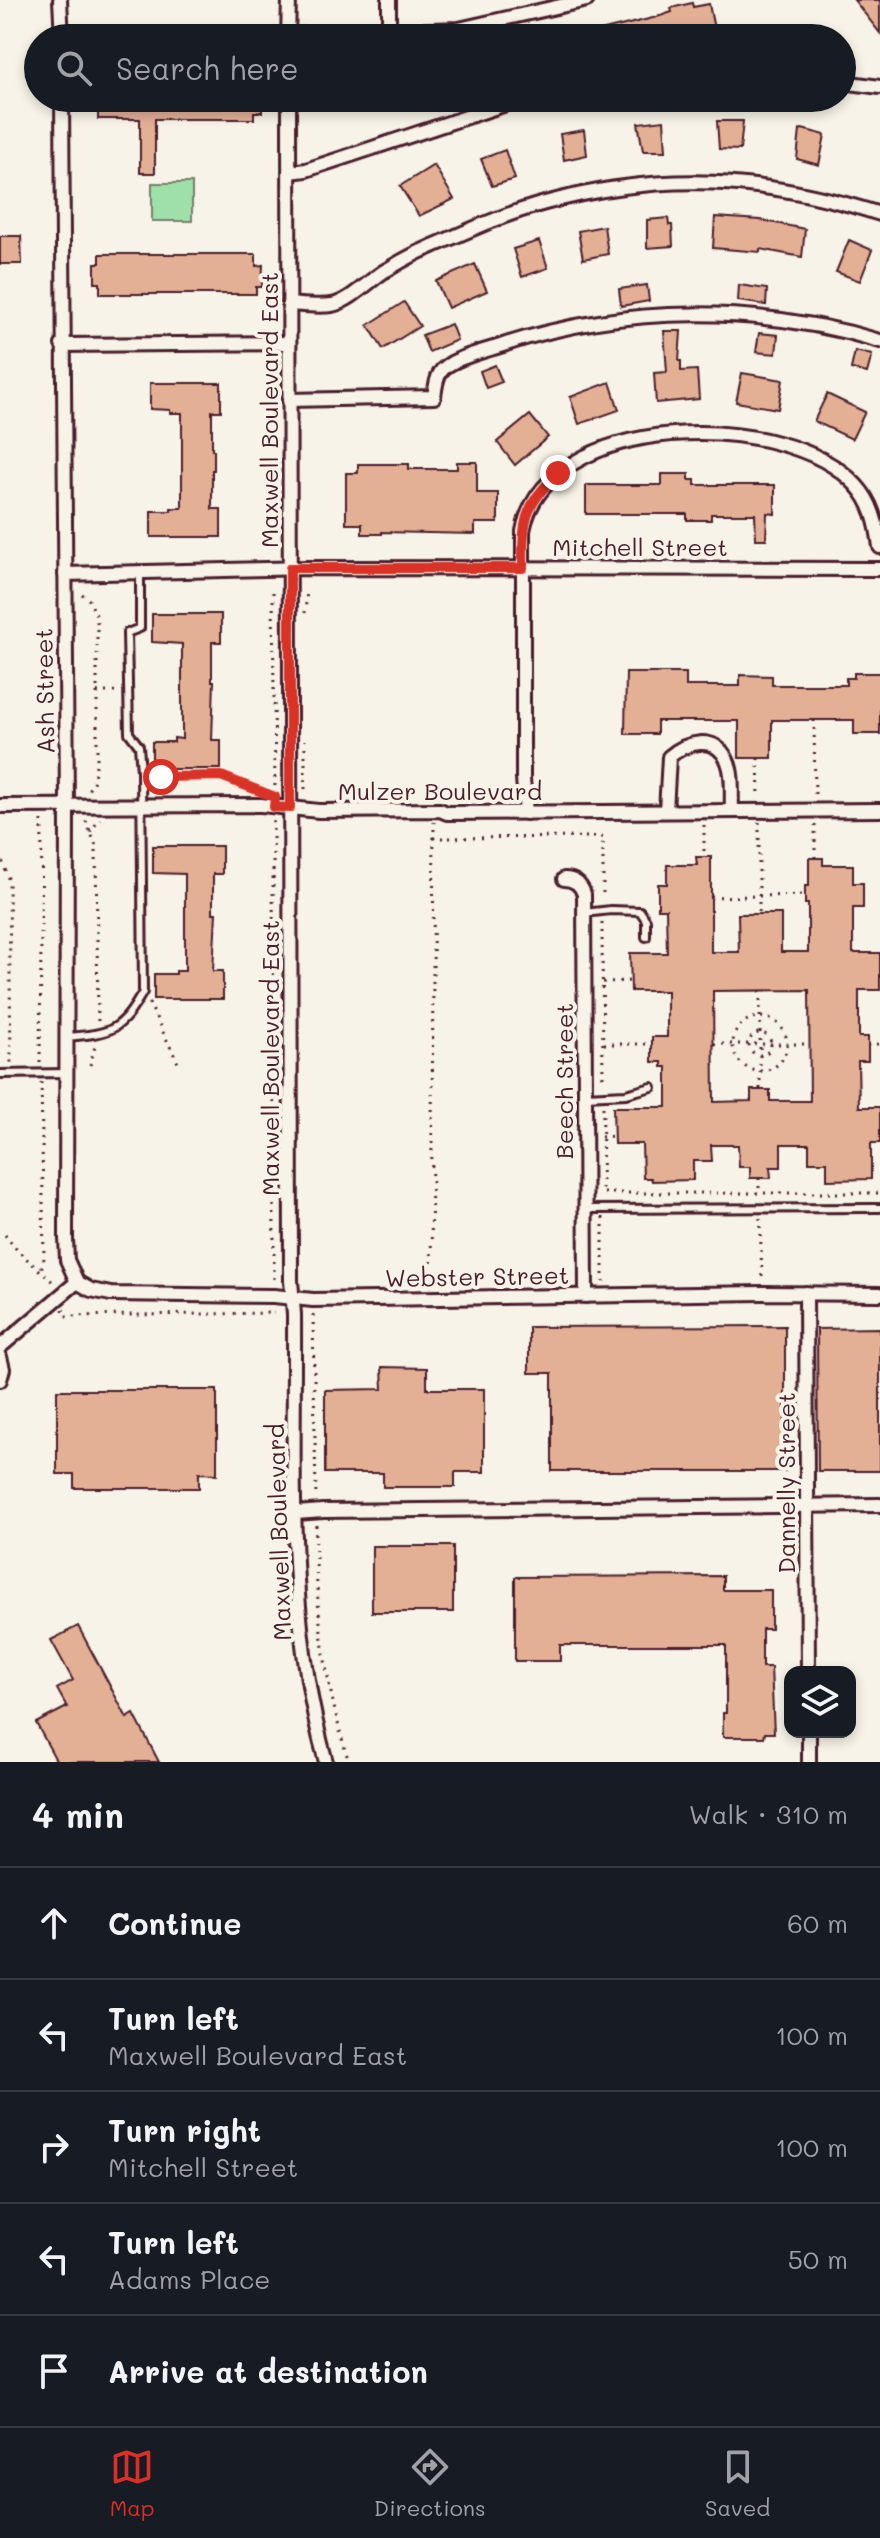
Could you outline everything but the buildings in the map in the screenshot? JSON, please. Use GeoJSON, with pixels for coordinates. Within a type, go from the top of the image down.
{"type":"FeatureCollection","features":[{"type":"Feature","properties":{"kind":"street"},"geometry":{"type":"LineString","coordinates":[[60,0],[61,24]]}},
{"type":"Feature","properties":{"kind":"street"},"geometry":{"type":"LineString","coordinates":[[288,24],[289,0]]}},
{"type":"Feature","properties":{"kind":"street"},"geometry":{"type":"LineString","coordinates":[[389,0],[389,24]]}},
{"type":"Feature","properties":{"kind":"street"},"geometry":{"type":"LineString","coordinates":[[481,24],[587,0]]}},
{"type":"Feature","properties":{"kind":"street"},"geometry":{"type":"LineString","coordinates":[[856,84],[880,87]]}},
{"type":"Feature","properties":{"kind":"street","name":"Ash Street"},"geometry":{"type":"LineString","coordinates":[[62,112],[67,806],[66,1239],[67,1260],[77,1282]]}},
{"type":"Feature","properties":{"kind":"street","name":"Maxwell Boulevard East"},"geometry":{"type":"LineString","coordinates":[[289,112],[293,1298]]}},
{"type":"Feature","properties":{"kind":"street"},"geometry":{"type":"LineString","coordinates":[[290,172],[306,170],[482,112]]}},
{"type":"Feature","properties":{"kind":"street"},"geometry":{"type":"LineString","coordinates":[[289,304],[332,305],[421,251],[485,223],[542,203],[632,185],[718,182],[760,185],[804,193],[880,214]]}},
{"type":"Feature","properties":{"kind":"street"},"geometry":{"type":"LineString","coordinates":[[289,400],[434,397],[439,374],[446,366],[462,359],[535,335],[624,318],[669,315],[760,317],[838,328],[880,341]]}},
{"type":"Feature","properties":{"kind":"street"},"geometry":{"type":"LineString","coordinates":[[62,345],[289,343]]}},
{"type":"Feature","properties":{"kind":"street"},"geometry":{"type":"LineString","coordinates":[[526,813],[523,779],[523,568],[526,517],[541,489],[558,473],[586,457],[625,443],[682,432],[739,435],[784,445],[828,463],[854,483],[868,500],[880,547]]}},
{"type":"Feature","properties":{"kind":"street","name":"Mitchell Street"},"geometry":{"type":"LineString","coordinates":[[65,574],[290,568],[880,569]]}},
{"type":"Feature","properties":{"kind":"street"},"geometry":{"type":"LineString","coordinates":[[666,811],[669,757],[681,746],[694,743],[709,744],[721,751],[728,761],[732,810]]}},
{"type":"Feature","properties":{"kind":"street","name":"Mulzer Boulevard"},"geometry":{"type":"LineString","coordinates":[[0,806],[274,807],[319,811],[434,810],[447,813],[880,810]]}},
{"type":"Feature","properties":{"kind":"street","name":"Beech Street"},"geometry":{"type":"LineString","coordinates":[[564,879],[582,888],[584,913],[586,1296]]}},
{"type":"Feature","properties":{"kind":"street"},"geometry":{"type":"LineString","coordinates":[[0,1347],[77,1282]]}},
{"type":"Feature","properties":{"kind":"street","name":"Webster Street"},"geometry":{"type":"LineString","coordinates":[[77,1282],[91,1290],[111,1294],[313,1300],[880,1294]]}},
{"type":"Feature","properties":{"kind":"street","name":"Dannelly Street"},"geometry":{"type":"LineString","coordinates":[[806,1293],[808,1666]]}},
{"type":"Feature","properties":{"kind":"street","name":"Maxwell Boulevard"},"geometry":{"type":"LineString","coordinates":[[293,1298],[300,1605],[318,1732],[326,1762]]}},
{"type":"Feature","properties":{"kind":"street"},"geometry":{"type":"LineString","coordinates":[[0,1357],[3,1369],[0,1380]]}},
{"type":"Feature","properties":{"kind":"street"},"geometry":{"type":"LineString","coordinates":[[296,1513],[880,1505]]}},
{"type":"Feature","properties":{"kind":"street"},"geometry":{"type":"LineString","coordinates":[[809,1738],[809,1762]]}},
{"type":"Feature","properties":{"kind":"lane"},"geometry":{"type":"LineString","coordinates":[[67,1037],[115,1029],[129,1018],[143,992],[141,771],[139,746],[129,733],[127,633],[140,628],[140,572]]}},
{"type":"Feature","properties":{"kind":"lane"},"geometry":{"type":"LineString","coordinates":[[584,913],[640,911],[646,920],[646,937]]}},
{"type":"Feature","properties":{"kind":"lane"},"geometry":{"type":"LineString","coordinates":[[3,1074],[67,1073]]}},
{"type":"Feature","properties":{"kind":"lane"},"geometry":{"type":"LineString","coordinates":[[585,1096],[626,1094],[652,1087]]}},
{"type":"Feature","properties":{"kind":"lane"},"geometry":{"type":"LineString","coordinates":[[585,1209],[880,1208]]}},
{"type":"Feature","properties":{"kind":"path"},"geometry":{"type":"LineString","coordinates":[[273,592],[274,1281]]}},
{"type":"Feature","properties":{"kind":"path"},"geometry":{"type":"LineString","coordinates":[[82,594],[89,600],[97,617],[97,759],[93,783],[86,791],[85,806],[86,826],[96,846],[98,1034],[90,1065]]}},
{"type":"Feature","properties":{"kind":"path"},"geometry":{"type":"LineString","coordinates":[[97,692],[128,692]]}},
{"type":"Feature","properties":{"kind":"path"},"geometry":{"type":"LineString","coordinates":[[814,720],[815,858]]}},
{"type":"Feature","properties":{"kind":"path"},"geometry":{"type":"LineString","coordinates":[[758,758],[759,914]]}},
{"type":"Feature","properties":{"kind":"path"},"geometry":{"type":"LineString","coordinates":[[141,771],[162,772],[161,777],[221,776],[261,792]]}},
{"type":"Feature","properties":{"kind":"path"},"geometry":{"type":"LineString","coordinates":[[41,1270],[44,1258],[40,1072],[42,806]]}},
{"type":"Feature","properties":{"kind":"path"},"geometry":{"type":"LineString","coordinates":[[431,1299],[434,810]]}},
{"type":"Feature","properties":{"kind":"path"},"geometry":{"type":"LineString","coordinates":[[704,810],[704,857]]}},
{"type":"Feature","properties":{"kind":"path"},"geometry":{"type":"LineString","coordinates":[[433,838],[603,837],[602,1193],[880,1193]]}},
{"type":"Feature","properties":{"kind":"path"},"geometry":{"type":"LineString","coordinates":[[0,854],[9,881],[11,1065],[3,1074]]}},
{"type":"Feature","properties":{"kind":"path"},"geometry":{"type":"LineString","coordinates":[[711,897],[805,895]]}},
{"type":"Feature","properties":{"kind":"path"},"geometry":{"type":"LineString","coordinates":[[585,982],[631,981]]}},
{"type":"Feature","properties":{"kind":"path"},"geometry":{"type":"LineString","coordinates":[[760,991],[760,1090]]}},
{"type":"Feature","properties":{"kind":"path"},"geometry":{"type":"LineString","coordinates":[[143,992],[179,1065]]}},
{"type":"Feature","properties":{"kind":"path"},"geometry":{"type":"LineString","coordinates":[[760,1017],[776,1023],[785,1034],[787,1044],[783,1058],[776,1066],[760,1071],[742,1064],[733,1044],[740,1027],[760,1017]]}},
{"type":"Feature","properties":{"kind":"path"},"geometry":{"type":"LineString","coordinates":[[760,1034],[769,1037],[771,1044],[768,1052],[760,1055],[753,1052],[750,1044],[753,1037],[760,1034]]}},
{"type":"Feature","properties":{"kind":"path"},"geometry":{"type":"LineString","coordinates":[[585,1043],[652,1044]]}},
{"type":"Feature","properties":{"kind":"path"},"geometry":{"type":"LineString","coordinates":[[714,1044],[809,1044]]}},
{"type":"Feature","properties":{"kind":"path"},"geometry":{"type":"LineString","coordinates":[[868,1044],[880,1044]]}},
{"type":"Feature","properties":{"kind":"path"},"geometry":{"type":"LineString","coordinates":[[759,1178],[759,1193]]}},
{"type":"Feature","properties":{"kind":"path"},"geometry":{"type":"LineString","coordinates":[[760,1208],[763,1293]]}},
{"type":"Feature","properties":{"kind":"path"},"geometry":{"type":"LineString","coordinates":[[603,1209],[603,1296]]}},
{"type":"Feature","properties":{"kind":"path"},"geometry":{"type":"LineString","coordinates":[[5,1235],[18,1251],[54,1282],[65,1316],[274,1313]]}},
{"type":"Feature","properties":{"kind":"path"},"geometry":{"type":"LineString","coordinates":[[313,1315],[315,1546],[324,1654],[338,1730],[349,1762]]}},
{"type":"Feature","properties":{"kind":"green space"},"geometry":{"type":"Polygon","coordinates":[[[152,183],[192,183],[192,221],[152,221],[152,183]]]}},
{"type":"Feature","properties":{"kind":"route"},"geometry":{"type":"LineString","coordinates":[[161,777],[221,776],[275,797],[274,807],[290,808],[290,568],[523,568],[526,517],[541,489],[558,473]]}}]}
